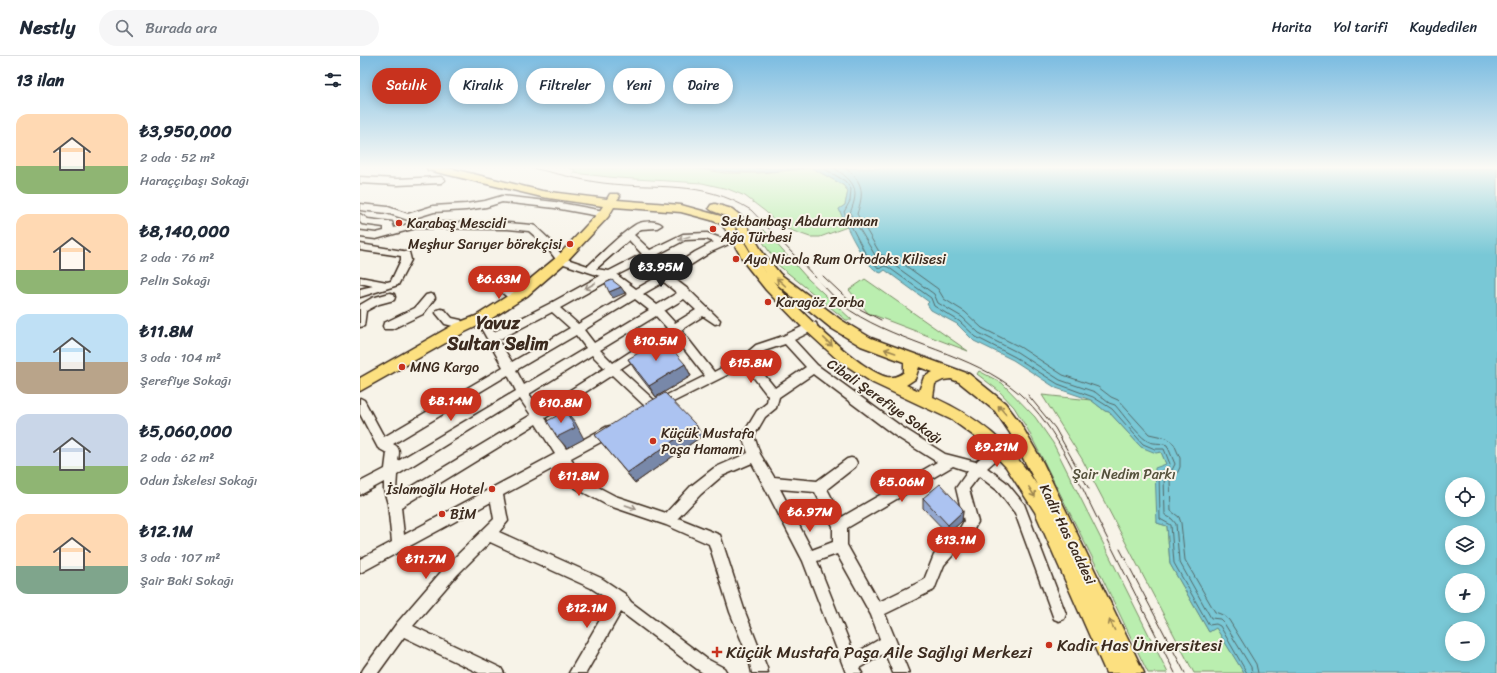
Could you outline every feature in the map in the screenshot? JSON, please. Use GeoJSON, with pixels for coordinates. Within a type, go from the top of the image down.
{"type":"FeatureCollection","features":[{"type":"Feature","properties":{"kind":"main road"},"geometry":{"type":"LineString","coordinates":[[570,197],[613,200]]}},
{"type":"Feature","properties":{"kind":"main road"},"geometry":{"type":"LineString","coordinates":[[596,197],[613,200]]}},
{"type":"Feature","properties":{"kind":"main road","name":"Kadir Has Caddesi"},"geometry":{"type":"LineString","coordinates":[[613,200],[681,199],[728,212],[738,220],[751,244],[767,268],[788,288],[836,324],[860,339],[878,347],[954,374],[972,384],[1000,407],[1015,428],[1037,468],[1134,673]]}},
{"type":"Feature","properties":{"kind":"main road"},"geometry":{"type":"LineString","coordinates":[[360,385],[460,328],[481,319],[515,298],[561,260],[604,214],[613,200]]}},
{"type":"Feature","properties":{"kind":"main road","name":"Kadir Has Caddesi"},"geometry":{"type":"LineString","coordinates":[[613,200],[668,205],[697,211],[725,221],[731,228],[735,238],[749,261],[764,279],[781,297],[854,364],[864,372],[942,407],[972,424],[1000,450],[1011,461],[1041,507],[1116,673]]}},
{"type":"Feature","properties":{"kind":"main road"},"geometry":{"type":"LineString","coordinates":[[886,383],[904,382],[908,378],[912,369],[911,359]]}},
{"type":"Feature","properties":{"kind":"main road"},"geometry":{"type":"LineString","coordinates":[[926,401],[926,392],[929,381],[940,375],[954,374]]}},
{"type":"Feature","properties":{"kind":"street"},"geometry":{"type":"LineString","coordinates":[[361,208],[388,210],[408,217],[433,209],[466,207],[486,204],[502,199],[555,205],[604,214]]}},
{"type":"Feature","properties":{"kind":"street"},"geometry":{"type":"LineString","coordinates":[[360,217],[365,222],[389,224],[389,232]]}},
{"type":"Feature","properties":{"kind":"street"},"geometry":{"type":"LineString","coordinates":[[408,217],[410,227]]}},
{"type":"Feature","properties":{"kind":"street"},"geometry":{"type":"LineString","coordinates":[[360,234],[376,236],[416,225],[508,226],[532,228],[548,243],[561,260],[589,270],[610,275],[657,310],[713,378]]}},
{"type":"Feature","properties":{"kind":"street"},"geometry":{"type":"LineString","coordinates":[[589,270],[628,234],[639,226],[656,225]]}},
{"type":"Feature","properties":{"kind":"street"},"geometry":{"type":"LineString","coordinates":[[628,234],[649,255],[665,277],[715,320]]}},
{"type":"Feature","properties":{"kind":"street"},"geometry":{"type":"LineString","coordinates":[[492,338],[553,307],[610,275],[688,236],[707,236],[722,242]]}},
{"type":"Feature","properties":{"kind":"street"},"geometry":{"type":"LineString","coordinates":[[382,444],[722,242],[735,238]]}},
{"type":"Feature","properties":{"kind":"street"},"geometry":{"type":"LineString","coordinates":[[360,246],[406,254],[406,260],[392,284],[360,292]]}},
{"type":"Feature","properties":{"kind":"street"},"geometry":{"type":"LineString","coordinates":[[360,280],[392,284]]}},
{"type":"Feature","properties":{"kind":"street"},"geometry":{"type":"LineString","coordinates":[[497,284],[515,298]]}},
{"type":"Feature","properties":{"kind":"street"},"geometry":{"type":"LineString","coordinates":[[360,489],[594,350],[685,293]]}},
{"type":"Feature","properties":{"kind":"street"},"geometry":{"type":"LineString","coordinates":[[360,323],[361,310],[376,301],[390,298]]}},
{"type":"Feature","properties":{"kind":"street"},"geometry":{"type":"LineString","coordinates":[[388,326],[419,311],[430,298]]}},
{"type":"Feature","properties":{"kind":"street"},"geometry":{"type":"LineString","coordinates":[[553,307],[577,329],[594,350],[653,407]]}},
{"type":"Feature","properties":{"kind":"street"},"geometry":{"type":"LineString","coordinates":[[394,504],[538,416],[675,330],[704,310]]}},
{"type":"Feature","properties":{"kind":"street"},"geometry":{"type":"LineString","coordinates":[[441,313],[449,321],[457,323],[460,328]]}},
{"type":"Feature","properties":{"kind":"street"},"geometry":{"type":"LineString","coordinates":[[481,319],[510,368],[522,392],[564,456],[574,480],[612,501],[668,520],[715,540],[726,581],[746,636],[760,667],[760,673]]}},
{"type":"Feature","properties":{"kind":"street"},"geometry":{"type":"LineString","coordinates":[[640,415],[689,388],[713,378],[746,360],[760,348],[787,339],[812,326]]}},
{"type":"Feature","properties":{"kind":"street","name":"Cibali Şerefiye Sokağı"},"geometry":{"type":"LineString","coordinates":[[787,339],[813,368],[898,431],[943,459],[952,460],[978,468]]}},
{"type":"Feature","properties":{"kind":"street"},"geometry":{"type":"LineString","coordinates":[[746,360],[773,400]]}},
{"type":"Feature","properties":{"kind":"street"},"geometry":{"type":"LineString","coordinates":[[813,368],[773,400],[761,414],[748,436],[755,456],[809,558],[853,668],[889,642]]}},
{"type":"Feature","properties":{"kind":"street"},"geometry":{"type":"LineString","coordinates":[[360,403],[382,444],[394,450],[390,490],[394,504],[399,545]]}},
{"type":"Feature","properties":{"kind":"street"},"geometry":{"type":"LineString","coordinates":[[360,566],[619,426]]}},
{"type":"Feature","properties":{"kind":"street"},"geometry":{"type":"LineString","coordinates":[[876,612],[928,585],[939,560],[965,532],[971,522],[962,488],[978,468],[1000,450]]}},
{"type":"Feature","properties":{"kind":"street"},"geometry":{"type":"LineString","coordinates":[[668,520],[696,490],[718,472],[755,456]]}},
{"type":"Feature","properties":{"kind":"street"},"geometry":{"type":"LineString","coordinates":[[840,525],[952,460]]}},
{"type":"Feature","properties":{"kind":"street"},"geometry":{"type":"LineString","coordinates":[[770,482],[819,487],[851,463]]}},
{"type":"Feature","properties":{"kind":"street"},"geometry":{"type":"LineString","coordinates":[[978,468],[990,476],[1017,504],[1036,550],[1059,614]]}},
{"type":"Feature","properties":{"kind":"street"},"geometry":{"type":"LineString","coordinates":[[819,487],[840,525],[840,546],[876,612],[901,673]]}},
{"type":"Feature","properties":{"kind":"street"},"geometry":{"type":"LineString","coordinates":[[369,673],[402,628],[452,570],[500,521],[496,493]]}},
{"type":"Feature","properties":{"kind":"street"},"geometry":{"type":"LineString","coordinates":[[488,534],[596,583],[620,599],[626,607],[702,664],[719,673]]}},
{"type":"Feature","properties":{"kind":"street"},"geometry":{"type":"LineString","coordinates":[[809,558],[840,546]]}},
{"type":"Feature","properties":{"kind":"street"},"geometry":{"type":"LineString","coordinates":[[577,673],[620,599]]}},
{"type":"Feature","properties":{"kind":"street"},"geometry":{"type":"LineString","coordinates":[[402,628],[496,673]]}},
{"type":"Feature","properties":{"kind":"green space"},"geometry":{"type":"Polygon","coordinates":[[[746,197],[847,197],[845,205],[839,209],[847,227],[820,237],[810,237],[779,226],[766,212],[746,197]]]}},
{"type":"Feature","properties":{"kind":"green space"},"geometry":{"type":"Polygon","coordinates":[[[764,230],[808,279],[852,320],[846,320],[778,265],[757,233],[764,230]]]}},
{"type":"Feature","properties":{"kind":"green space"},"geometry":{"type":"Polygon","coordinates":[[[865,279],[968,351],[868,313],[849,290],[865,279]]]}},
{"type":"Feature","properties":{"kind":"green space"},"geometry":{"type":"Polygon","coordinates":[[[979,371],[1002,383],[1035,417],[1053,443],[1168,673],[1148,673],[1028,430],[1014,407],[999,391],[977,374],[979,371]]]}},
{"type":"Feature","properties":{"kind":"green space","name":"Şair Nedim Parkı"},"geometry":{"type":"Polygon","coordinates":[[[1042,395],[1091,400],[1105,411],[1109,412],[1141,447],[1161,451],[1166,464],[1157,523],[1167,526],[1170,564],[1209,632],[1216,627],[1244,673],[1194,673],[1082,459],[1042,395]]]}},
{"type":"Feature","properties":{"kind":"water"},"geometry":{"type":"Polygon","coordinates":[[[847,197],[1497,197],[1497,673],[1244,673],[1216,628],[1209,632],[1170,564],[1167,526],[1157,523],[1155,468],[1166,464],[1161,452],[1156,453],[1141,447],[1109,412],[1105,411],[1091,400],[1056,388],[1013,360],[974,341],[957,324],[931,310],[927,304],[929,302],[885,270],[881,273],[875,270],[862,255],[856,245],[839,209],[845,205],[847,197]]]}},
{"type":"Feature","properties":{"kind":"building"},"geometry":{"type":"Polygon","coordinates":[[[612,280],[621,287],[609,292],[605,283],[612,280]]]}},
{"type":"Feature","properties":{"kind":"building"},"geometry":{"type":"Polygon","coordinates":[[[663,339],[685,364],[649,386],[628,359],[663,339]]]}},
{"type":"Feature","properties":{"kind":"building","name":"Küçük Mustafa Paşa Hamamı"},"geometry":{"type":"Polygon","coordinates":[[[665,393],[696,425],[627,473],[595,435],[665,393]]]}},
{"type":"Feature","properties":{"kind":"building"},"geometry":{"type":"Polygon","coordinates":[[[566,411],[575,428],[557,437],[547,421],[566,411]]]}},
{"type":"Feature","properties":{"kind":"building"},"geometry":{"type":"Polygon","coordinates":[[[940,484],[963,511],[948,525],[923,498],[940,484]]]}},
{"type":"Feature","properties":{"kind":"tram line"},"geometry":{"type":"LineString","coordinates":[[723,197],[733,200],[751,210],[841,304],[881,328],[969,363],[990,373],[1026,399],[1051,431],[1073,468],[1175,673]]}},
{"type":"Feature","properties":{"kind":"tram line"},"geometry":{"type":"LineString","coordinates":[[823,276],[856,307],[881,320]]}},
{"type":"Feature","properties":{"kind":"tram line"},"geometry":{"type":"LineString","coordinates":[[1028,395],[1055,428],[1089,489]]}},
{"type":"Feature","properties":{"kind":"tram line"},"geometry":{"type":"LineString","coordinates":[[1120,549],[1185,673]]}},
{"type":"Feature","properties":{"kind":"place","name":"Karabaş Mescidi"},"geometry":{"type":"Point","coordinates":[399,223]}},
{"type":"Feature","properties":{"kind":"place","name":"Sekbanbaşı Abdurrahman Ağa Türbesi"},"geometry":{"type":"Point","coordinates":[713,229]}},
{"type":"Feature","properties":{"kind":"place","name":"Meşhur Sarıyer börekçisi"},"geometry":{"type":"Point","coordinates":[570,244]}},
{"type":"Feature","properties":{"kind":"place","name":"Aya Nicola Rum Ortodoks Kilisesi"},"geometry":{"type":"Point","coordinates":[736,259]}},
{"type":"Feature","properties":{"kind":"place","name":"Karagöz Zorba"},"geometry":{"type":"Point","coordinates":[768,302]}},
{"type":"Feature","properties":{"kind":"place","name":"MNG Kargo"},"geometry":{"type":"Point","coordinates":[402,367]}},
{"type":"Feature","properties":{"kind":"place","name":"Küçük Mustafa Paşa Hamamı"},"geometry":{"type":"Point","coordinates":[653,441]}},
{"type":"Feature","properties":{"kind":"place","name":"İslamoğlu Hotel"},"geometry":{"type":"Point","coordinates":[492,489]}},
{"type":"Feature","properties":{"kind":"place","name":"BİM"},"geometry":{"type":"Point","coordinates":[442,514]}},
{"type":"Feature","properties":{"kind":"place","name":"Kadir Has Üniversitesi"},"geometry":{"type":"Point","coordinates":[1049,645]}},
{"type":"Feature","properties":{"kind":"place","name":"Küçük Mustafa Paşa Aile Sağlıgi Merkezi"},"geometry":{"type":"Point","coordinates":[717,652]}},
{"type":"Feature","properties":{"kind":"district","name":"Yavuz Sultan Selim"},"geometry":{"type":"Point","coordinates":[498,333]}}]}
